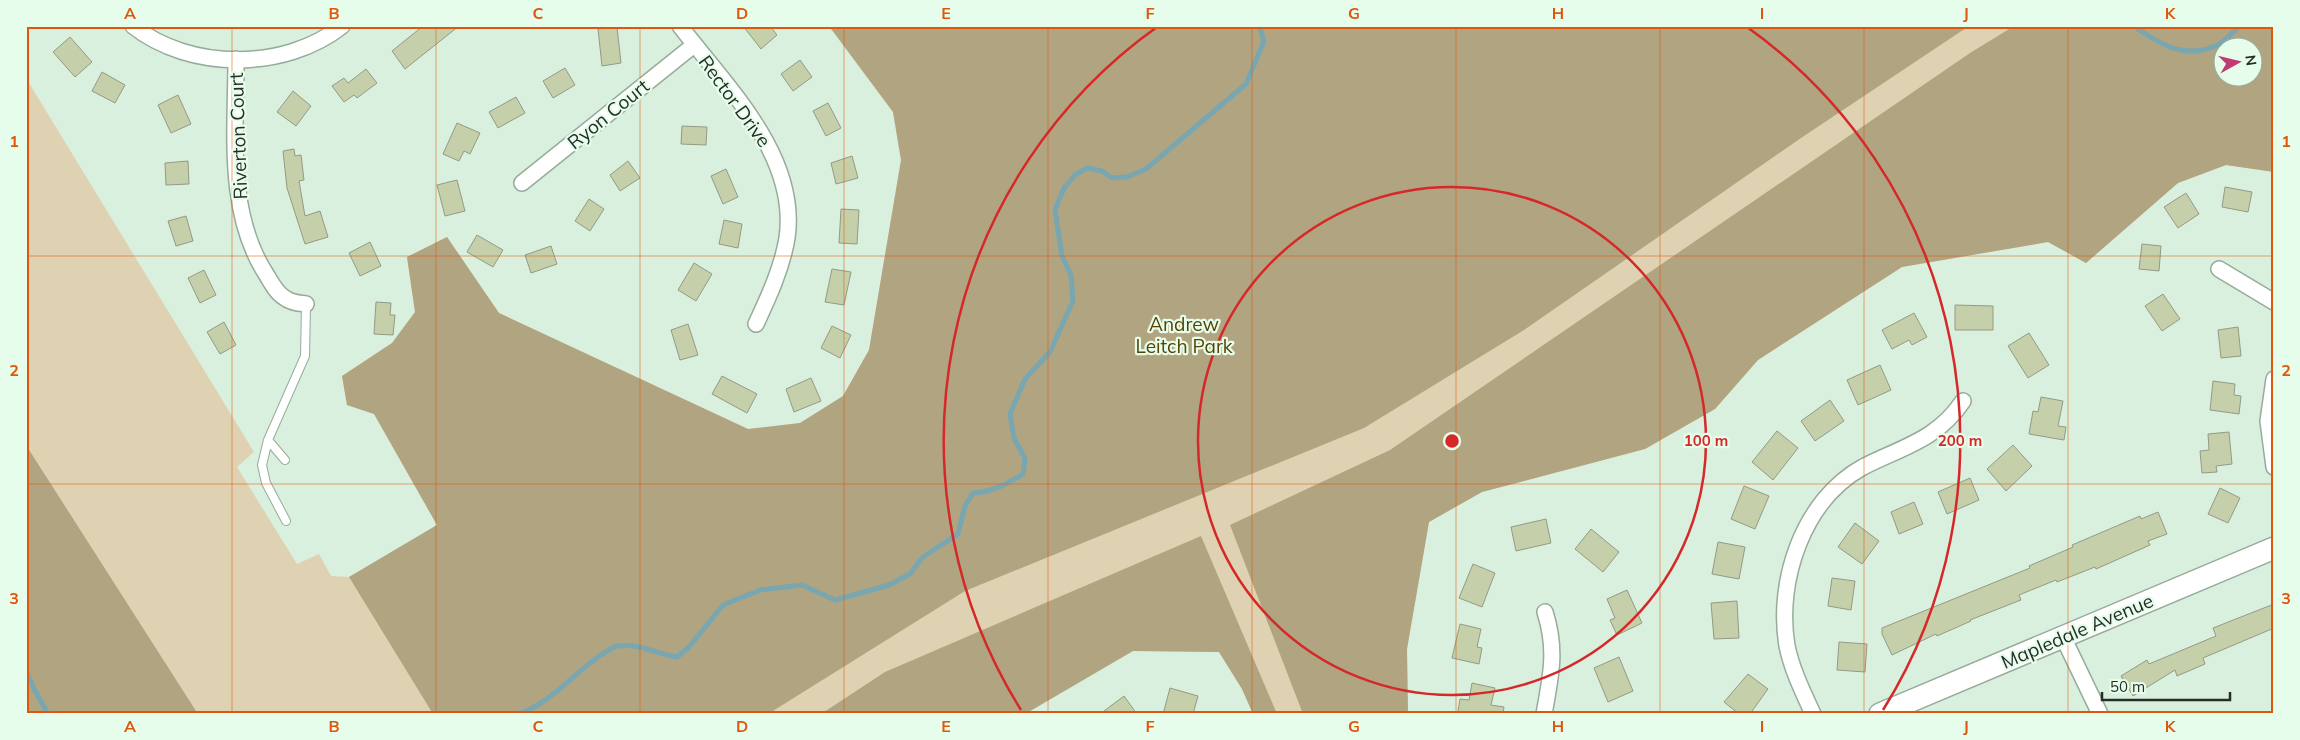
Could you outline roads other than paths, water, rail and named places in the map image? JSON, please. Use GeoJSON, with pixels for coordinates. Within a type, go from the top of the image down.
{"type":"FeatureCollection","features":[{"type":"Feature","properties":{"kind":"street"},"geometry":{"type":"LineString","coordinates":[[134,26],[168,48],[195,55],[236,59],[264,57],[306,46],[324,39],[342,26]]}},
{"type":"Feature","properties":{"kind":"street","name":"Rector Drive"},"geometry":{"type":"LineString","coordinates":[[680,26],[760,131],[775,159],[782,179],[788,222],[786,246],[775,282],[756,324]]}},
{"type":"Feature","properties":{"kind":"street","name":"Ryon Court"},"geometry":{"type":"LineString","coordinates":[[522,183],[694,44]]}},
{"type":"Feature","properties":{"kind":"street","name":"Riverton Court"},"geometry":{"type":"LineString","coordinates":[[236,59],[237,182],[242,219],[254,253],[278,292],[291,302],[306,304]]}},
{"type":"Feature","properties":{"kind":"street"},"geometry":{"type":"LineString","coordinates":[[2219,270],[2274,302]]}},
{"type":"Feature","properties":{"kind":"street"},"geometry":{"type":"LineString","coordinates":[[2274,379],[2268,421],[2274,467]]}},
{"type":"Feature","properties":{"kind":"street"},"geometry":{"type":"LineString","coordinates":[[1813,714],[1791,662],[1785,626],[1788,579],[1795,553],[1806,528],[1820,506],[1841,483],[1862,468],[1933,434],[1955,414],[1963,401]]}},
{"type":"Feature","properties":{"kind":"street","name":"Mapledale Avenue"},"geometry":{"type":"LineString","coordinates":[[1880,714],[2274,548]]}},
{"type":"Feature","properties":{"kind":"street"},"geometry":{"type":"LineString","coordinates":[[1544,714],[1554,654],[1551,630],[1545,612]]}},
{"type":"Feature","properties":{"kind":"street"},"geometry":{"type":"LineString","coordinates":[[2063,637],[2100,714]]}},
{"type":"Feature","properties":{"kind":"lane"},"geometry":{"type":"LineString","coordinates":[[286,521],[263,474],[262,465],[268,440],[305,356],[306,304]]}},
{"type":"Feature","properties":{"kind":"lane"},"geometry":{"type":"LineString","coordinates":[[268,440],[284,460]]}},
{"type":"Feature","properties":{"kind":"waterway"},"geometry":{"type":"LineString","coordinates":[[516,714],[538,705],[591,662],[615,647],[625,645],[640,647],[677,657],[689,647],[723,605],[760,590],[802,585],[835,600],[889,585],[910,574],[923,557],[958,534],[965,506],[973,493],[999,487],[1023,474],[1025,459],[1014,438],[1010,414],[1025,379],[1050,352],[1073,301],[1071,275],[1062,256],[1055,210],[1064,188],[1075,175],[1087,168],[1102,171],[1112,178],[1127,177],[1146,169],[1246,84],[1264,41],[1259,26]]}},
{"type":"Feature","properties":{"kind":"waterway"},"geometry":{"type":"LineString","coordinates":[[2137,26],[2138,29],[2157,41],[2186,51],[2207,49],[2218,45],[2227,39],[2239,26]]}},
{"type":"Feature","properties":{"kind":"waterway"},"geometry":{"type":"LineString","coordinates":[[26,670],[48,714]]}},
{"type":"Feature","properties":{"kind":"park label","name":"Andrew Leitch Park"},"geometry":{"type":"Point","coordinates":[1184,335]}}]}
